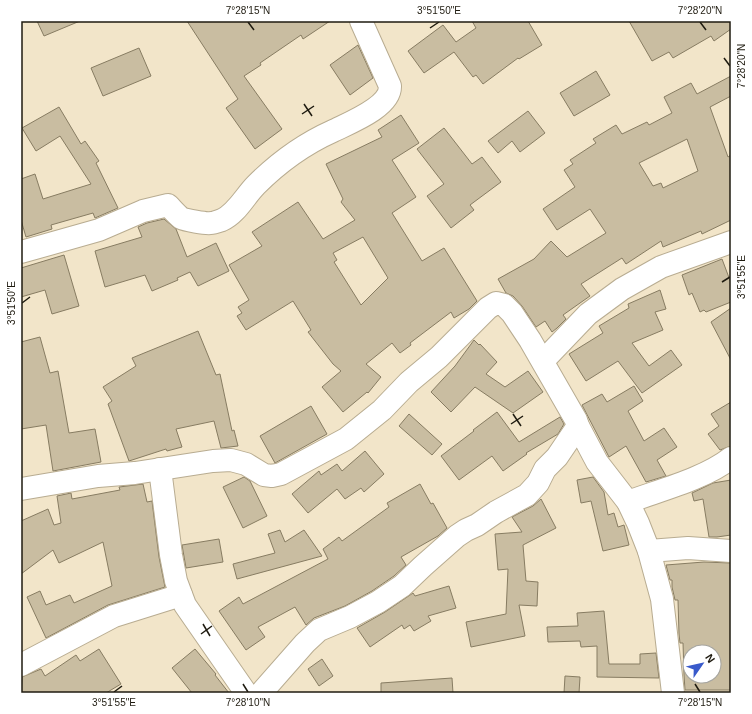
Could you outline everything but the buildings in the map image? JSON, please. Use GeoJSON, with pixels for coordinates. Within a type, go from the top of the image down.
{"type":"FeatureCollection","features":[{"type":"Feature","properties":{"kind":"street"},"geometry":{"type":"LineString","coordinates":[[21,252],[99,230],[143,211],[168,205],[182,218],[211,223],[223,219],[233,212],[255,186],[276,166],[316,138],[359,118],[380,104],[387,96],[390,91],[390,86],[362,21]]}},
{"type":"Feature","properties":{"kind":"street"},"geometry":{"type":"LineString","coordinates":[[543,361],[588,314],[622,289],[661,267],[731,242]]}},
{"type":"Feature","properties":{"kind":"street"},"geometry":{"type":"LineString","coordinates":[[21,489],[98,476],[135,473],[213,461],[231,460],[246,464],[264,474],[272,476],[281,474],[346,439],[382,410],[408,382],[438,357],[488,308],[496,303],[504,305],[512,313],[543,361],[576,420],[597,462],[628,502],[638,523],[649,551],[662,599],[673,693]]}},
{"type":"Feature","properties":{"kind":"street"},"geometry":{"type":"LineString","coordinates":[[262,693],[305,642],[319,630],[350,617],[378,602],[402,586],[457,536],[527,495],[538,483],[545,469],[557,457],[578,426]]}},
{"type":"Feature","properties":{"kind":"street"},"geometry":{"type":"LineString","coordinates":[[628,502],[691,480],[724,464],[731,458]]}},
{"type":"Feature","properties":{"kind":"street"},"geometry":{"type":"LineString","coordinates":[[160,469],[171,555],[176,581],[185,605],[246,693]]}},
{"type":"Feature","properties":{"kind":"street"},"geometry":{"type":"LineString","coordinates":[[649,551],[688,548],[731,551]]}},
{"type":"Feature","properties":{"kind":"street"},"geometry":{"type":"LineString","coordinates":[[21,666],[114,616],[182,595]]}}]}
